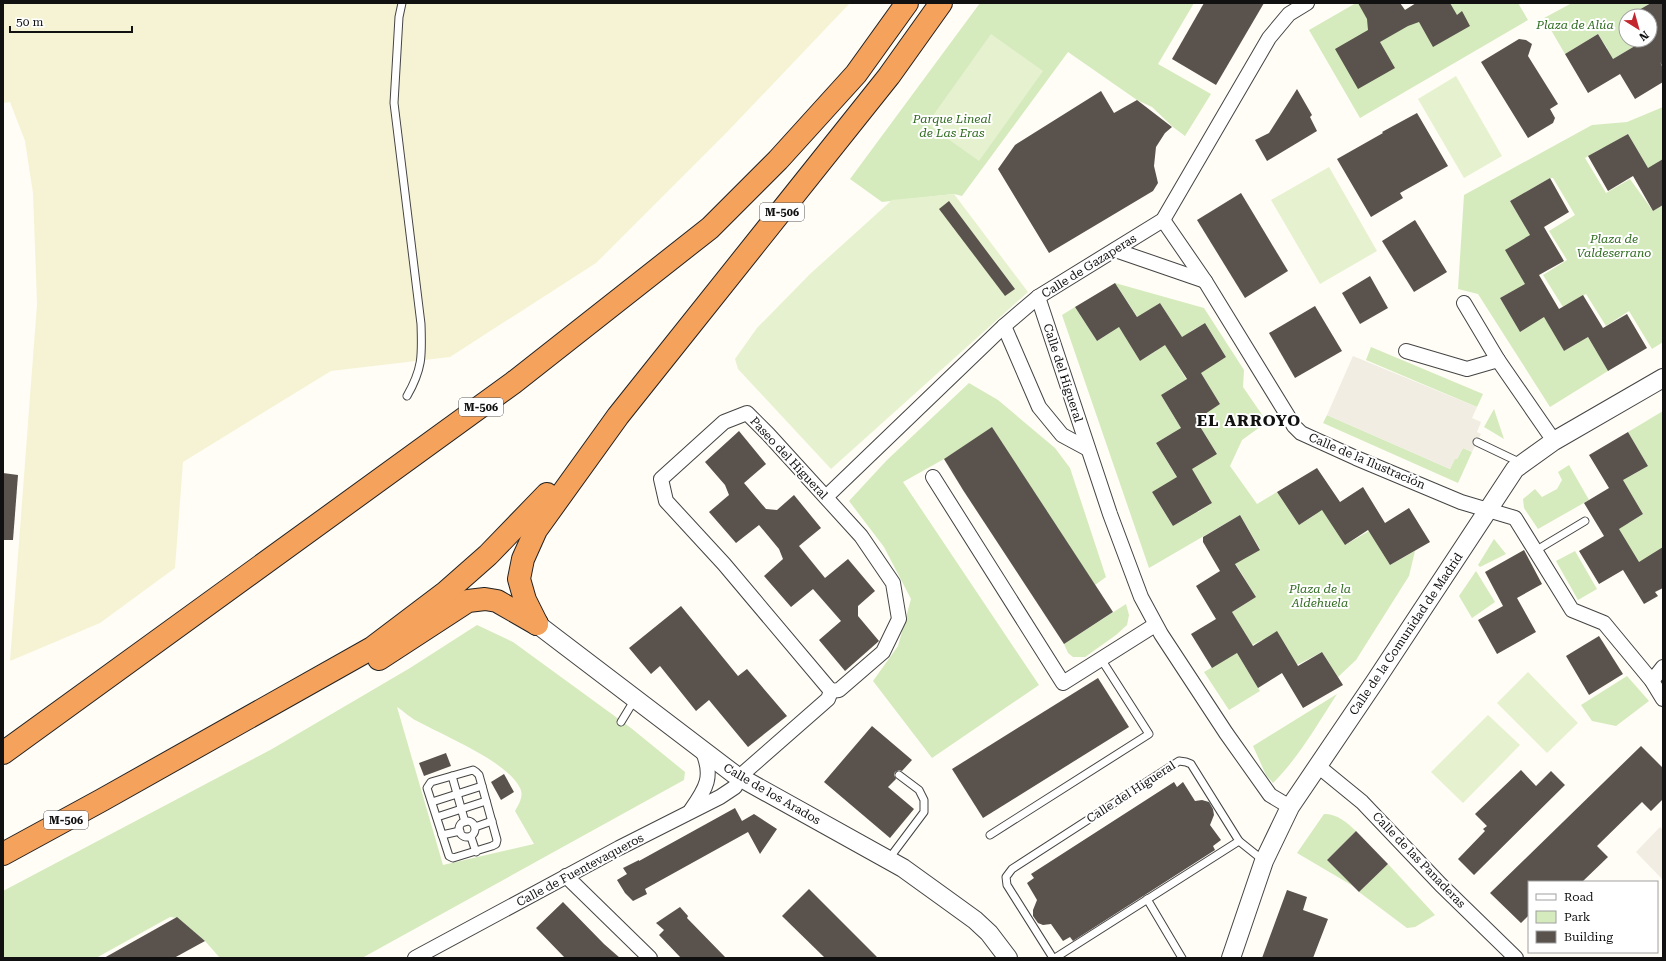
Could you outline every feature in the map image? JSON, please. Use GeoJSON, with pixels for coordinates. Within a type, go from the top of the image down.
{"type":"FeatureCollection","features":[{"type":"Feature","properties":{"kind":"highway","name":"M-506"},"geometry":{"type":"LineString","coordinates":[[3,753],[513,383],[710,228],[778,160],[856,74],[907,3]]}},
{"type":"Feature","properties":{"kind":"highway","name":"M-506"},"geometry":{"type":"LineString","coordinates":[[3,854],[372,648],[446,592],[488,555],[532,511],[618,416],[889,76],[941,3]]}},
{"type":"Feature","properties":{"kind":"highway"},"geometry":{"type":"LineString","coordinates":[[537,624],[525,600],[519,579],[523,558],[536,530],[618,416]]}},
{"type":"Feature","properties":{"kind":"highway"},"geometry":{"type":"LineString","coordinates":[[102,800],[248,734],[378,660],[468,601],[485,599],[497,600],[537,624]]}},
{"type":"Feature","properties":{"kind":"street","name":"Calle de Gazaperas"},"geometry":{"type":"LineString","coordinates":[[826,497],[1004,326],[1038,297],[1163,220],[1269,38],[1289,14],[1307,3]]}},
{"type":"Feature","properties":{"kind":"street","name":"Calle de la Ilustración"},"geometry":{"type":"LineString","coordinates":[[1163,220],[1205,281],[1290,420],[1301,433],[1356,458],[1462,502],[1515,518],[1572,610],[1604,623],[1652,681],[1663,698]]}},
{"type":"Feature","properties":{"kind":"street"},"geometry":{"type":"LineString","coordinates":[[1115,250],[1205,281]]}},
{"type":"Feature","properties":{"kind":"street","name":"Calle del Higueral"},"geometry":{"type":"LineString","coordinates":[[1038,297],[1088,450],[1135,583],[1155,625],[1226,733],[1270,795],[1290,808]]}},
{"type":"Feature","properties":{"kind":"street"},"geometry":{"type":"LineString","coordinates":[[1464,303],[1498,360],[1554,441]]}},
{"type":"Feature","properties":{"kind":"street","name":"Calle del Higueral"},"geometry":{"type":"LineString","coordinates":[[1004,326],[1039,407],[1062,435],[1088,450]]}},
{"type":"Feature","properties":{"kind":"street"},"geometry":{"type":"LineString","coordinates":[[1406,350],[1467,369],[1498,360]]}},
{"type":"Feature","properties":{"kind":"street","name":"Calle de la Comunidad de Madrid"},"geometry":{"type":"LineString","coordinates":[[1230,958],[1264,861],[1290,808],[1515,469],[1554,441],[1663,378]]}},
{"type":"Feature","properties":{"kind":"street","name":"Paseo del Higueral"},"geometry":{"type":"LineString","coordinates":[[739,777],[828,699],[832,692],[839,690],[883,652],[899,619],[893,583],[862,536],[747,413],[724,422],[661,479],[666,501],[724,564],[832,692]]}},
{"type":"Feature","properties":{"kind":"street"},"geometry":{"type":"LineString","coordinates":[[933,477],[1063,683],[1155,625]]}},
{"type":"Feature","properties":{"kind":"street","name":"Calle de los Arados"},"geometry":{"type":"LineString","coordinates":[[537,624],[739,777],[903,868],[975,920],[989,933],[1008,958]]}},
{"type":"Feature","properties":{"kind":"street"},"geometry":{"type":"LineString","coordinates":[[1652,681],[1663,668]]}},
{"type":"Feature","properties":{"kind":"street"},"geometry":{"type":"LineString","coordinates":[[690,812],[704,792],[708,778],[708,763],[702,750]]}},
{"type":"Feature","properties":{"kind":"street","name":"Calle de las Panaderas"},"geometry":{"type":"LineString","coordinates":[[1318,766],[1362,802],[1441,885],[1516,958]]}},
{"type":"Feature","properties":{"kind":"street","name":"Calle de Fuentevaqueros"},"geometry":{"type":"LineString","coordinates":[[415,958],[566,876],[720,797],[735,787],[739,777]]}},
{"type":"Feature","properties":{"kind":"street"},"geometry":{"type":"LineString","coordinates":[[566,876],[650,958]]}},
{"type":"Feature","properties":{"kind":"lane"},"geometry":{"type":"LineString","coordinates":[[402,3],[399,17],[394,104],[421,324],[422,354],[416,380],[406,396]]}},
{"type":"Feature","properties":{"kind":"lane"},"geometry":{"type":"LineString","coordinates":[[1477,442],[1523,464]]}},
{"type":"Feature","properties":{"kind":"lane"},"geometry":{"type":"LineString","coordinates":[[1536,551],[1585,521]]}},
{"type":"Feature","properties":{"kind":"lane"},"geometry":{"type":"LineString","coordinates":[[990,835],[1149,734],[1101,659]]}},
{"type":"Feature","properties":{"kind":"lane"},"geometry":{"type":"LineString","coordinates":[[621,722],[635,699]]}},
{"type":"Feature","properties":{"kind":"lane","name":"Calle del Higueral"},"geometry":{"type":"LineString","coordinates":[[1054,958],[1007,885],[1006,877],[1012,869],[1179,761],[1192,764],[1239,841],[1264,861]]}},
{"type":"Feature","properties":{"kind":"lane"},"geometry":{"type":"LineString","coordinates":[[473,770],[479,775],[482,786],[496,833],[496,844],[476,852],[457,857],[449,856],[428,788],[429,784],[473,770]]}},
{"type":"Feature","properties":{"kind":"lane"},"geometry":{"type":"LineString","coordinates":[[888,860],[924,812],[924,800],[919,790],[899,775]]}},
{"type":"Feature","properties":{"kind":"lane"},"geometry":{"type":"LineString","coordinates":[[452,776],[465,822]]}},
{"type":"Feature","properties":{"kind":"lane"},"geometry":{"type":"LineString","coordinates":[[432,802],[482,786]]}},
{"type":"Feature","properties":{"kind":"lane"},"geometry":{"type":"LineString","coordinates":[[437,818],[486,801]]}},
{"type":"Feature","properties":{"kind":"lane"},"geometry":{"type":"LineString","coordinates":[[475,827],[492,821]]}},
{"type":"Feature","properties":{"kind":"lane"},"geometry":{"type":"LineString","coordinates":[[465,822],[471,822],[475,827],[475,832],[471,836],[465,837],[460,831],[460,827],[465,822]]}},
{"type":"Feature","properties":{"kind":"lane"},"geometry":{"type":"LineString","coordinates":[[442,835],[460,831]]}},
{"type":"Feature","properties":{"kind":"lane"},"geometry":{"type":"LineString","coordinates":[[471,836],[476,852]]}},
{"type":"Feature","properties":{"kind":"lane"},"geometry":{"type":"LineString","coordinates":[[1054,958],[1239,841]]}},
{"type":"Feature","properties":{"kind":"lane"},"geometry":{"type":"LineString","coordinates":[[1148,899],[1182,958]]}},
{"type":"Feature","properties":{"kind":"shaded area"},"geometry":{"type":"Polygon","coordinates":[[[3,3],[850,3],[730,129],[596,263],[450,357],[331,371],[183,462],[175,568],[100,623],[10,661],[37,304],[33,193],[25,141],[10,102],[3,103],[3,3]]]}},
{"type":"Feature","properties":{"kind":"shaded area"},"geometry":{"type":"Polygon","coordinates":[[[1353,356],[1477,407],[1472,418],[1481,422],[1477,432],[1481,434],[1472,452],[1463,448],[1450,469],[1327,415],[1353,356]]]}},
{"type":"Feature","properties":{"kind":"shaded area"},"geometry":{"type":"Polygon","coordinates":[[[1660,827],[1663,830],[1663,880],[1636,852],[1660,827]]]}},
{"type":"Feature","properties":{"kind":"green space","name":"Parque Lineal de Las Eras"},"geometry":{"type":"Polygon","coordinates":[[[980,3],[1194,3],[1158,64],[1211,94],[1185,136],[1152,107],[1137,100],[1068,52],[962,196],[954,194],[882,202],[850,179],[980,3]]]}},
{"type":"Feature","properties":{"kind":"green space"},"geometry":{"type":"Polygon","coordinates":[[[1356,3],[1400,3],[1405,10],[1417,3],[1518,3],[1528,20],[1360,118],[1309,30],[1356,3]]]}},
{"type":"Feature","properties":{"kind":"green space","name":"Plaza de Alúa"},"geometry":{"type":"Polygon","coordinates":[[[1572,3],[1651,3],[1642,8],[1618,8],[1618,48],[1632,48],[1608,62],[1607,48],[1598,34],[1565,54],[1544,18],[1572,3]]]}},
{"type":"Feature","properties":{"kind":"green space"},"geometry":{"type":"Polygon","coordinates":[[[991,34],[1043,71],[979,161],[927,124],[991,34]]]}},
{"type":"Feature","properties":{"kind":"green space"},"geometry":{"type":"Polygon","coordinates":[[[1456,76],[1502,156],[1464,178],[1418,99],[1456,76]]]}},
{"type":"Feature","properties":{"kind":"green space","name":"Plaza de Valdeserrano"},"geometry":{"type":"Polygon","coordinates":[[[1663,107],[1663,159],[1658,162],[1660,166],[1650,172],[1628,134],[1614,142],[1616,147],[1602,148],[1585,158],[1606,193],[1630,179],[1653,211],[1663,205],[1663,342],[1652,349],[1629,311],[1606,326],[1586,294],[1563,307],[1543,275],[1567,260],[1549,231],[1575,215],[1553,178],[1550,178],[1510,201],[1533,240],[1520,241],[1506,250],[1528,288],[1515,290],[1500,298],[1520,332],[1534,323],[1541,311],[1564,351],[1578,343],[1575,338],[1585,332],[1608,371],[1550,407],[1478,294],[1458,289],[1464,195],[1592,125],[1627,122],[1663,107]]]}},
{"type":"Feature","properties":{"kind":"green space"},"geometry":{"type":"Polygon","coordinates":[[[1329,167],[1377,251],[1320,284],[1271,200],[1329,167]]]}},
{"type":"Feature","properties":{"kind":"green space"},"geometry":{"type":"Polygon","coordinates":[[[954,194],[1028,292],[831,469],[738,369],[735,359],[757,328],[810,274],[892,200],[954,194]]]}},
{"type":"Feature","properties":{"kind":"green space","name":"Plaza de la Aldehuela"},"geometry":{"type":"Polygon","coordinates":[[[1115,283],[1204,308],[1244,370],[1243,387],[1267,422],[1242,440],[1230,466],[1257,504],[1277,492],[1299,525],[1313,516],[1320,506],[1345,545],[1369,531],[1390,565],[1415,551],[1409,576],[1356,660],[1338,677],[1322,652],[1297,665],[1262,640],[1252,645],[1232,612],[1256,597],[1235,563],[1260,549],[1240,515],[1149,568],[1062,315],[1075,307],[1097,341],[1111,332],[1115,320],[1140,361],[1156,351],[1162,339],[1189,384],[1175,386],[1161,395],[1184,433],[1171,434],[1156,443],[1181,484],[1152,492],[1173,526],[1186,518],[1193,505],[1198,512],[1212,503],[1188,464],[1217,454],[1193,415],[1205,413],[1220,404],[1197,367],[1211,366],[1226,357],[1205,323],[1191,331],[1183,340],[1160,303],[1146,312],[1140,321],[1115,283]]]}},
{"type":"Feature","properties":{"kind":"green space"},"geometry":{"type":"Polygon","coordinates":[[[1371,347],[1483,394],[1477,407],[1366,360],[1371,347]]]}},
{"type":"Feature","properties":{"kind":"green space"},"geometry":{"type":"Polygon","coordinates":[[[969,383],[998,400],[1055,448],[1070,468],[1106,577],[1095,585],[992,428],[944,459],[903,482],[1039,685],[932,758],[873,681],[898,646],[911,599],[884,547],[849,501],[887,460],[969,383]]]}},
{"type":"Feature","properties":{"kind":"green space"},"geometry":{"type":"Polygon","coordinates":[[[1494,409],[1504,439],[1484,427],[1494,409]]]}},
{"type":"Feature","properties":{"kind":"green space"},"geometry":{"type":"Polygon","coordinates":[[[1663,411],[1663,548],[1641,567],[1616,524],[1629,523],[1643,514],[1621,477],[1634,474],[1648,466],[1628,432],[1663,411]]]}},
{"type":"Feature","properties":{"kind":"green space"},"geometry":{"type":"Polygon","coordinates":[[[1327,415],[1450,469],[1455,458],[1457,459],[1463,448],[1472,452],[1458,483],[1323,423],[1327,415]]]}},
{"type":"Feature","properties":{"kind":"green space"},"geometry":{"type":"Polygon","coordinates":[[[1569,465],[1589,500],[1538,529],[1524,508],[1523,499],[1535,489],[1542,497],[1557,489],[1562,480],[1558,472],[1569,465]]]}},
{"type":"Feature","properties":{"kind":"green space"},"geometry":{"type":"Polygon","coordinates":[[[1494,539],[1506,554],[1480,567],[1478,565],[1494,539]]]}},
{"type":"Feature","properties":{"kind":"green space"},"geometry":{"type":"Polygon","coordinates":[[[1575,551],[1597,589],[1578,600],[1556,561],[1575,551]]]}},
{"type":"Feature","properties":{"kind":"green space"},"geometry":{"type":"Polygon","coordinates":[[[1476,571],[1495,602],[1472,618],[1459,596],[1476,571]]]}},
{"type":"Feature","properties":{"kind":"green space"},"geometry":{"type":"Polygon","coordinates":[[[1126,604],[1129,615],[1127,625],[1116,635],[1085,657],[1073,657],[1068,653],[1064,644],[1126,604]]]}},
{"type":"Feature","properties":{"kind":"green space"},"geometry":{"type":"Polygon","coordinates":[[[477,625],[513,642],[631,728],[685,772],[684,780],[362,958],[220,958],[205,941],[177,918],[170,917],[96,958],[3,958],[3,891],[272,749],[410,668],[477,625]],[[397,707],[443,865],[534,844],[515,811],[520,800],[521,791],[513,778],[489,759],[414,720],[397,707]]]}},
{"type":"Feature","properties":{"kind":"green space"},"geometry":{"type":"Polygon","coordinates":[[[1237,653],[1260,691],[1229,710],[1204,672],[1237,653]]]}},
{"type":"Feature","properties":{"kind":"green space"},"geometry":{"type":"Polygon","coordinates":[[[1528,672],[1578,723],[1547,753],[1497,703],[1528,672]]]}},
{"type":"Feature","properties":{"kind":"green space"},"geometry":{"type":"Polygon","coordinates":[[[1627,676],[1649,701],[1616,726],[1592,721],[1581,705],[1627,676]]]}},
{"type":"Feature","properties":{"kind":"green space"},"geometry":{"type":"Polygon","coordinates":[[[1337,694],[1299,752],[1273,783],[1266,775],[1253,746],[1337,694]]]}},
{"type":"Feature","properties":{"kind":"green space"},"geometry":{"type":"Polygon","coordinates":[[[1488,715],[1520,745],[1463,803],[1431,772],[1488,715]]]}},
{"type":"Feature","properties":{"kind":"green space"},"geometry":{"type":"Polygon","coordinates":[[[1324,814],[1338,817],[1356,831],[1327,860],[1353,886],[1297,853],[1324,814]]]}},
{"type":"Feature","properties":{"kind":"green space"},"geometry":{"type":"Polygon","coordinates":[[[1388,864],[1435,915],[1415,927],[1407,928],[1359,892],[1388,864]]]}},
{"type":"Feature","properties":{"kind":"building"},"geometry":{"type":"Polygon","coordinates":[[[1204,3],[1264,3],[1216,85],[1172,59],[1204,3]]]}},
{"type":"Feature","properties":{"kind":"building"},"geometry":{"type":"Polygon","coordinates":[[[1358,3],[1400,3],[1405,10],[1416,3],[1450,3],[1457,15],[1462,11],[1470,26],[1433,47],[1419,22],[1408,26],[1380,42],[1395,68],[1358,89],[1335,49],[1368,30],[1367,19],[1358,3]]]}},
{"type":"Feature","properties":{"kind":"building"},"geometry":{"type":"Polygon","coordinates":[[[1651,3],[1663,3],[1663,67],[1660,62],[1663,68],[1663,82],[1635,99],[1620,74],[1588,93],[1565,54],[1598,34],[1613,59],[1632,48],[1658,48],[1658,8],[1642,8],[1651,3]]]}},
{"type":"Feature","properties":{"kind":"building"},"geometry":{"type":"Polygon","coordinates":[[[1519,39],[1526,40],[1532,44],[1528,56],[1558,104],[1550,109],[1555,118],[1553,123],[1528,138],[1481,62],[1519,39]]]}},
{"type":"Feature","properties":{"kind":"building"},"geometry":{"type":"Polygon","coordinates":[[[1297,89],[1312,115],[1310,117],[1317,131],[1267,161],[1255,140],[1269,133],[1297,89]]]}},
{"type":"Feature","properties":{"kind":"building"},"geometry":{"type":"Polygon","coordinates":[[[1101,91],[1114,113],[1137,100],[1172,127],[1165,133],[1156,147],[1154,166],[1158,183],[1153,191],[1049,253],[998,169],[1015,145],[1101,91]]]}},
{"type":"Feature","properties":{"kind":"building"},"geometry":{"type":"Polygon","coordinates":[[[1417,113],[1448,166],[1400,193],[1403,198],[1371,217],[1337,159],[1417,113]]]}},
{"type":"Feature","properties":{"kind":"building"},"geometry":{"type":"Polygon","coordinates":[[[1628,134],[1648,168],[1663,159],[1663,205],[1653,211],[1633,176],[1608,191],[1588,156],[1628,134]]]}},
{"type":"Feature","properties":{"kind":"building"},"geometry":{"type":"Polygon","coordinates":[[[1550,178],[1569,212],[1544,227],[1564,261],[1539,275],[1559,309],[1583,295],[1603,328],[1627,314],[1647,348],[1608,371],[1588,337],[1564,351],[1544,317],[1520,332],[1500,298],[1525,284],[1505,250],[1530,235],[1510,201],[1550,178]]]}},
{"type":"Feature","properties":{"kind":"building"},"geometry":{"type":"Polygon","coordinates":[[[1241,193],[1288,271],[1245,298],[1197,220],[1241,193]]]}},
{"type":"Feature","properties":{"kind":"building"},"geometry":{"type":"Polygon","coordinates":[[[949,201],[1015,289],[1005,296],[939,209],[949,201]]]}},
{"type":"Feature","properties":{"kind":"building"},"geometry":{"type":"Polygon","coordinates":[[[1415,220],[1447,272],[1414,292],[1382,241],[1415,220]]]}},
{"type":"Feature","properties":{"kind":"building"},"geometry":{"type":"Polygon","coordinates":[[[1370,276],[1388,308],[1360,324],[1342,293],[1370,276]]]}},
{"type":"Feature","properties":{"kind":"building"},"geometry":{"type":"Polygon","coordinates":[[[1115,283],[1137,317],[1160,303],[1182,337],[1205,323],[1226,357],[1201,373],[1220,404],[1196,420],[1217,454],[1192,469],[1212,503],[1173,526],[1152,492],[1177,477],[1156,443],[1181,428],[1161,395],[1187,379],[1165,345],[1140,361],[1119,327],[1097,341],[1075,307],[1115,283]]]}},
{"type":"Feature","properties":{"kind":"building"},"geometry":{"type":"Polygon","coordinates":[[[1315,306],[1342,351],[1295,378],[1269,333],[1315,306]]]}},
{"type":"Feature","properties":{"kind":"building"},"geometry":{"type":"Polygon","coordinates":[[[992,427],[1113,612],[1064,644],[944,459],[992,427]]]}},
{"type":"Feature","properties":{"kind":"building"},"geometry":{"type":"Polygon","coordinates":[[[739,431],[766,464],[744,483],[766,509],[777,510],[794,495],[821,528],[799,546],[825,578],[848,559],[875,591],[858,606],[858,616],[879,641],[845,671],[819,640],[841,621],[813,589],[791,607],[764,576],[783,559],[779,549],[759,525],[736,543],[709,512],[729,495],[725,485],[705,462],[739,431]]]}},
{"type":"Feature","properties":{"kind":"building"},"geometry":{"type":"Polygon","coordinates":[[[1628,432],[1648,466],[1623,480],[1643,514],[1619,529],[1639,562],[1663,547],[1663,588],[1655,592],[1658,596],[1644,604],[1623,570],[1599,584],[1579,551],[1604,536],[1584,503],[1609,488],[1589,455],[1628,432]]]}},
{"type":"Feature","properties":{"kind":"building"},"geometry":{"type":"Polygon","coordinates":[[[1317,468],[1340,502],[1363,487],[1385,523],[1409,508],[1430,542],[1390,565],[1368,530],[1345,545],[1322,510],[1299,525],[1277,492],[1317,468]]]}},
{"type":"Feature","properties":{"kind":"building"},"geometry":{"type":"Polygon","coordinates":[[[3,473],[18,475],[13,540],[3,540],[3,473]]]}},
{"type":"Feature","properties":{"kind":"building"},"geometry":{"type":"Polygon","coordinates":[[[1240,515],[1260,550],[1235,564],[1256,597],[1232,612],[1253,646],[1277,631],[1298,666],[1322,652],[1343,685],[1303,708],[1282,673],[1258,688],[1237,653],[1212,668],[1191,634],[1216,619],[1196,586],[1220,571],[1203,542],[1203,537],[1240,515]]]}},
{"type":"Feature","properties":{"kind":"building"},"geometry":{"type":"Polygon","coordinates":[[[1524,550],[1542,584],[1517,598],[1536,632],[1497,654],[1478,620],[1503,606],[1485,572],[1524,550]]]}},
{"type":"Feature","properties":{"kind":"building"},"geometry":{"type":"Polygon","coordinates":[[[681,606],[738,676],[747,669],[787,716],[748,747],[709,700],[696,711],[660,666],[651,674],[629,648],[681,606]]]}},
{"type":"Feature","properties":{"kind":"building"},"geometry":{"type":"Polygon","coordinates":[[[1599,636],[1623,674],[1589,695],[1566,656],[1599,636]]]}},
{"type":"Feature","properties":{"kind":"building"},"geometry":{"type":"Polygon","coordinates":[[[1098,678],[1129,727],[983,818],[952,769],[1098,678]]]}},
{"type":"Feature","properties":{"kind":"building"},"geometry":{"type":"Polygon","coordinates":[[[872,726],[912,760],[902,771],[899,770],[895,772],[894,775],[896,779],[888,787],[914,809],[890,838],[824,782],[872,726]]]}},
{"type":"Feature","properties":{"kind":"building"},"geometry":{"type":"Polygon","coordinates":[[[1641,746],[1663,768],[1663,799],[1651,811],[1642,802],[1597,846],[1608,857],[1583,881],[1528,881],[1528,916],[1521,923],[1490,893],[1641,746]]]}},
{"type":"Feature","properties":{"kind":"building"},"geometry":{"type":"Polygon","coordinates":[[[446,753],[451,766],[424,776],[419,763],[446,753]]]}},
{"type":"Feature","properties":{"kind":"building"},"geometry":{"type":"Polygon","coordinates":[[[1521,770],[1536,786],[1551,771],[1565,785],[1474,875],[1458,859],[1485,831],[1483,829],[1487,826],[1475,814],[1521,770]]]}},
{"type":"Feature","properties":{"kind":"building"},"geometry":{"type":"Polygon","coordinates":[[[504,774],[514,792],[501,800],[491,782],[504,774]]]}},
{"type":"Feature","properties":{"kind":"building"},"geometry":{"type":"Polygon","coordinates":[[[1174,782],[1177,787],[1183,782],[1195,801],[1202,800],[1209,802],[1213,809],[1214,815],[1210,825],[1221,840],[1213,846],[1215,850],[1073,941],[1070,937],[1063,941],[1051,924],[1043,925],[1038,923],[1033,916],[1033,910],[1037,900],[1027,883],[1034,878],[1031,874],[1174,782]]]}},
{"type":"Feature","properties":{"kind":"building"},"geometry":{"type":"Polygon","coordinates":[[[735,808],[742,821],[754,814],[777,829],[760,854],[748,832],[645,889],[647,894],[633,901],[625,893],[617,880],[627,874],[623,868],[639,861],[735,808]]]}},
{"type":"Feature","properties":{"kind":"building"},"geometry":{"type":"Polygon","coordinates":[[[1356,831],[1388,864],[1359,892],[1327,860],[1356,831]]]}},
{"type":"Feature","properties":{"kind":"building"},"geometry":{"type":"Polygon","coordinates":[[[809,889],[878,958],[825,958],[782,916],[809,889]]]}},
{"type":"Feature","properties":{"kind":"building"},"geometry":{"type":"Polygon","coordinates":[[[1287,890],[1307,897],[1303,910],[1328,919],[1313,958],[1262,958],[1287,890]]]}},
{"type":"Feature","properties":{"kind":"building"},"geometry":{"type":"Polygon","coordinates":[[[563,902],[604,944],[620,958],[565,958],[536,928],[563,902]]]}},
{"type":"Feature","properties":{"kind":"building"},"geometry":{"type":"Polygon","coordinates":[[[680,907],[688,916],[687,918],[726,958],[681,958],[659,935],[664,930],[656,923],[680,907]]]}},
{"type":"Feature","properties":{"kind":"building"},"geometry":{"type":"Polygon","coordinates":[[[177,917],[205,941],[174,958],[104,958],[177,917]]]}},
{"type":"Feature","properties":{"kind":"district","name":"EL ARROYO"},"geometry":{"type":"Point","coordinates":[1249,420]}}]}
